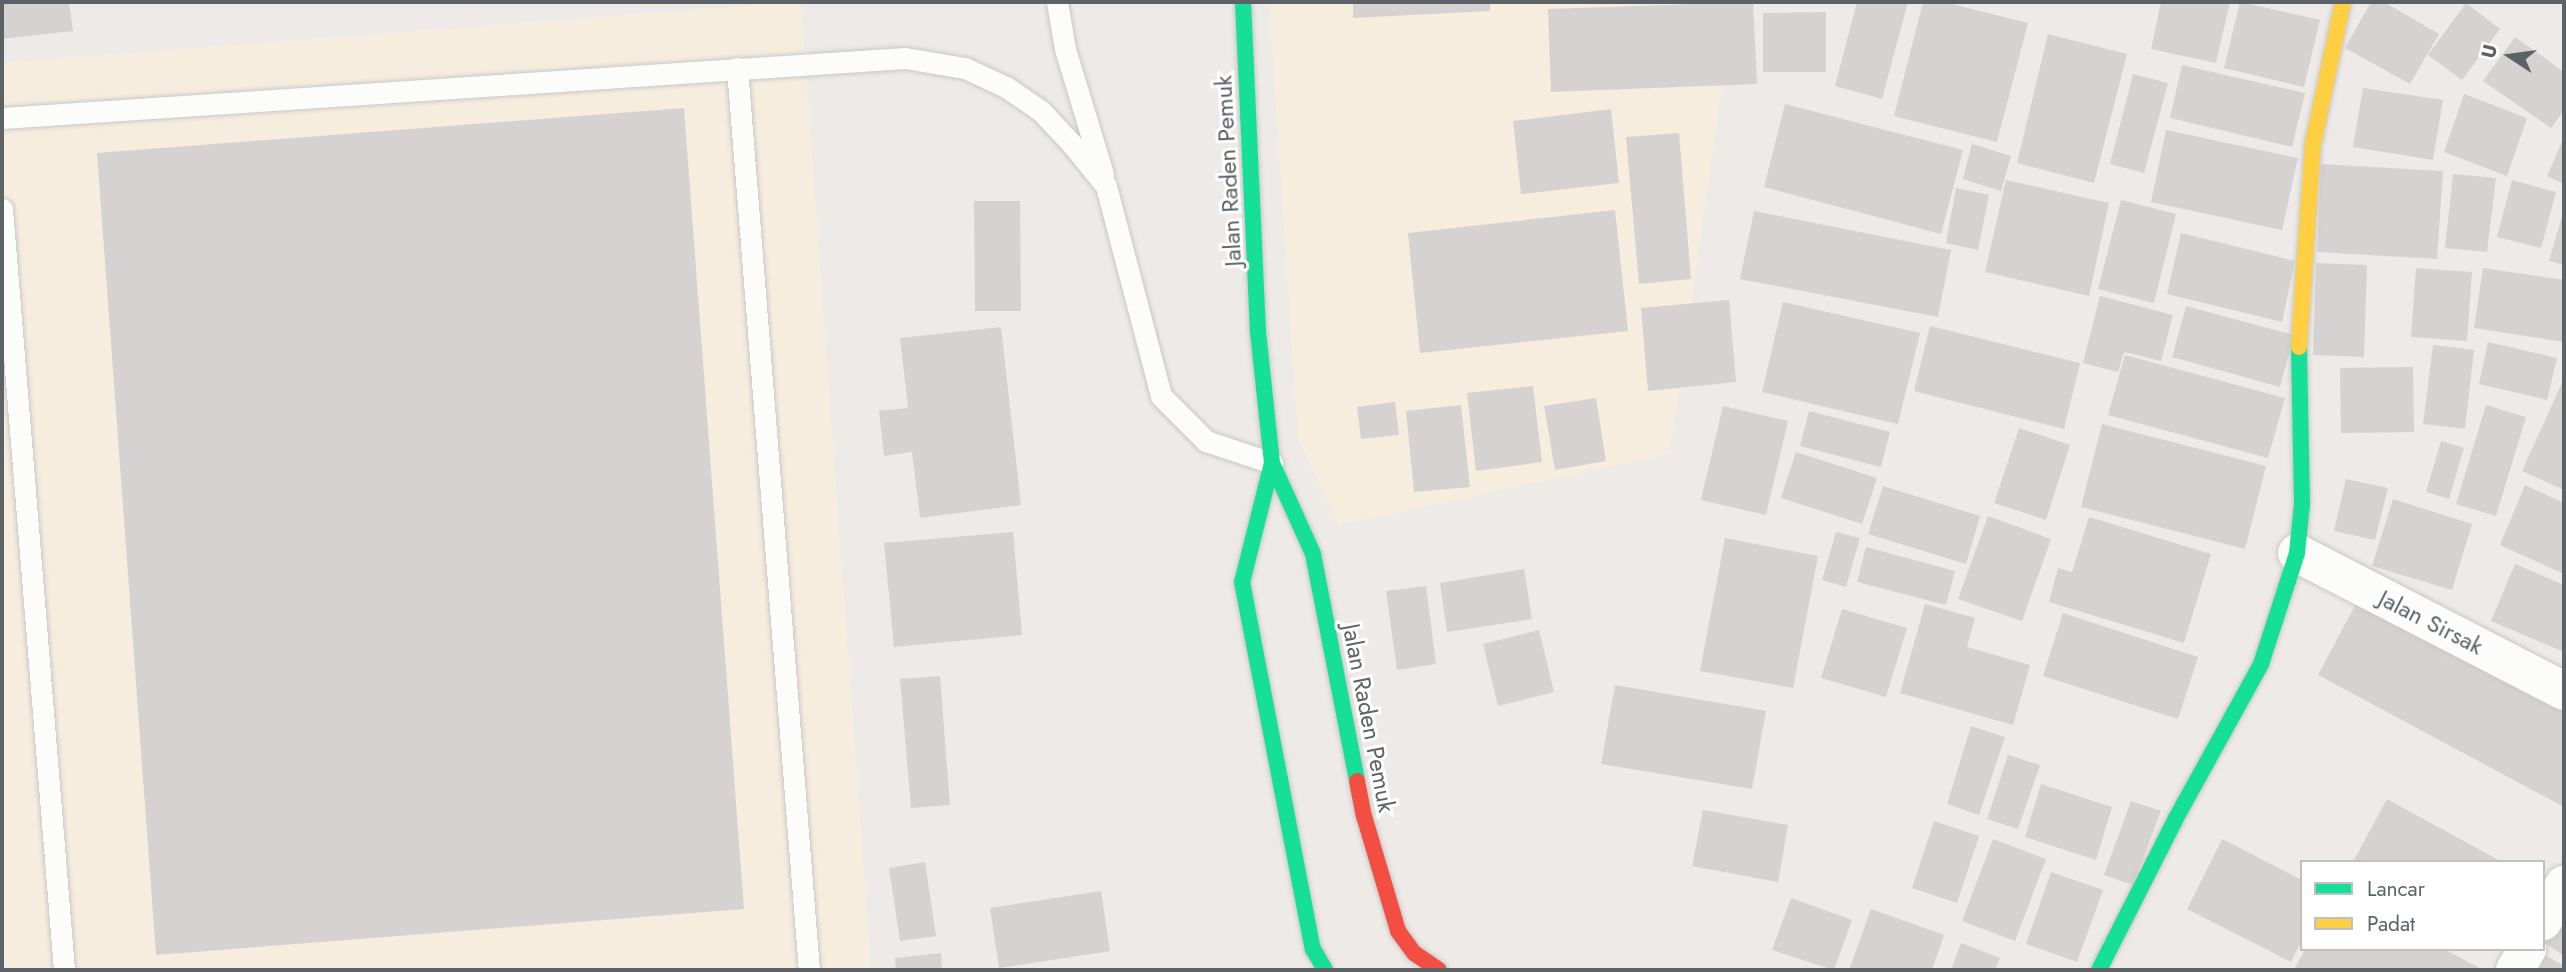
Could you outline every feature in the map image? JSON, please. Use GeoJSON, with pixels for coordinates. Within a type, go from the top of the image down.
{"type":"FeatureCollection","features":[{"type":"Feature","properties":{"kind":"main road","name":"Jalan Raden Pemuk"},"geometry":{"type":"LineString","coordinates":[[1242,2],[1258,332],[1272,463],[1314,554],[1364,816],[1398,931],[1418,965]]}},
{"type":"Feature","properties":{"kind":"main road"},"geometry":{"type":"LineString","coordinates":[[2099,970],[2175,820],[2261,664],[2297,553],[2302,504],[2299,341],[2313,144],[2343,2]]}},
{"type":"Feature","properties":{"kind":"main road","name":"Jalan Raden Pemuk"},"geometry":{"type":"LineString","coordinates":[[1272,463],[1242,582],[1313,949],[1325,970]]}},
{"type":"Feature","properties":{"kind":"street","name":"Jalan Sirsak"},"geometry":{"type":"LineString","coordinates":[[2297,553],[2564,691]]}},
{"type":"Feature","properties":{"kind":"street"},"geometry":{"type":"LineString","coordinates":[[2545,918],[2564,885]]}},
{"type":"Feature","properties":{"kind":"street"},"geometry":{"type":"LineString","coordinates":[[2515,970],[2526,951]]}},
{"type":"Feature","properties":{"kind":"lane"},"geometry":{"type":"LineString","coordinates":[[1057,2],[1065,49],[1106,186],[1161,396],[1206,441],[1272,463]]}},
{"type":"Feature","properties":{"kind":"lane"},"geometry":{"type":"LineString","coordinates":[[2,118],[905,58],[965,68],[1006,87],[1041,111],[1106,186]]}},
{"type":"Feature","properties":{"kind":"lane"},"geometry":{"type":"LineString","coordinates":[[737,68],[809,970]]}},
{"type":"Feature","properties":{"kind":"lane"},"geometry":{"type":"LineString","coordinates":[[2,209],[64,970]]}},
{"type":"Feature","properties":{"kind":"shaded area"},"geometry":{"type":"Polygon","coordinates":[[[801,2],[871,970],[2,970],[2,63],[801,2]]]}},
{"type":"Feature","properties":{"kind":"shaded area"},"geometry":{"type":"Polygon","coordinates":[[[1269,2],[1734,2],[1670,453],[1339,525],[1298,439],[1269,2]]]}},
{"type":"Feature","properties":{"kind":"building"},"geometry":{"type":"Polygon","coordinates":[[[2,2],[69,2],[73,31],[2,39],[2,2]]]}},
{"type":"Feature","properties":{"kind":"building"},"geometry":{"type":"Polygon","coordinates":[[[1353,2],[1490,2],[1490,11],[1353,18],[1353,2]]]}},
{"type":"Feature","properties":{"kind":"building"},"geometry":{"type":"Polygon","coordinates":[[[1753,2],[1757,84],[1551,92],[1548,9],[1753,2]]]}},
{"type":"Feature","properties":{"kind":"building"},"geometry":{"type":"Polygon","coordinates":[[[1857,2],[1908,2],[1882,99],[1835,86],[1857,2]]]}},
{"type":"Feature","properties":{"kind":"building"},"geometry":{"type":"Polygon","coordinates":[[[1923,2],[1944,2],[2028,23],[1997,142],[1894,116],[1923,2]]]}},
{"type":"Feature","properties":{"kind":"building"},"geometry":{"type":"Polygon","coordinates":[[[2161,2],[2230,2],[2216,63],[2151,49],[2161,2]]]}},
{"type":"Feature","properties":{"kind":"building"},"geometry":{"type":"Polygon","coordinates":[[[2240,2],[2320,20],[2304,87],[2224,68],[2240,2]]]}},
{"type":"Feature","properties":{"kind":"building"},"geometry":{"type":"Polygon","coordinates":[[[2371,2],[2384,2],[2439,34],[2410,84],[2345,48],[2371,2]]]}},
{"type":"Feature","properties":{"kind":"building"},"geometry":{"type":"Polygon","coordinates":[[[2466,3],[2500,29],[2462,80],[2428,55],[2466,3]]]}},
{"type":"Feature","properties":{"kind":"building"},"geometry":{"type":"Polygon","coordinates":[[[1826,12],[1826,72],[1763,72],[1763,13],[1826,12]]]}},
{"type":"Feature","properties":{"kind":"building"},"geometry":{"type":"Polygon","coordinates":[[[2048,34],[2127,54],[2094,183],[2017,163],[2048,34]]]}},
{"type":"Feature","properties":{"kind":"building"},"geometry":{"type":"Polygon","coordinates":[[[2515,37],[2564,72],[2564,110],[2551,128],[2483,81],[2515,37]]]}},
{"type":"Feature","properties":{"kind":"building"},"geometry":{"type":"Polygon","coordinates":[[[2182,65],[2305,93],[2292,147],[2170,118],[2182,65]]]}},
{"type":"Feature","properties":{"kind":"building"},"geometry":{"type":"Polygon","coordinates":[[[2133,74],[2168,83],[2144,173],[2110,164],[2133,74]]]}},
{"type":"Feature","properties":{"kind":"building"},"geometry":{"type":"Polygon","coordinates":[[[2363,88],[2443,100],[2433,160],[2353,147],[2363,88]]]}},
{"type":"Feature","properties":{"kind":"building"},"geometry":{"type":"Polygon","coordinates":[[[2464,94],[2527,118],[2507,176],[2444,152],[2464,94]]]}},
{"type":"Feature","properties":{"kind":"building"},"geometry":{"type":"Polygon","coordinates":[[[1785,104],[1963,150],[1941,234],[1764,187],[1785,104]]]}},
{"type":"Feature","properties":{"kind":"building"},"geometry":{"type":"Polygon","coordinates":[[[684,108],[744,909],[156,955],[97,153],[684,108]]]}},
{"type":"Feature","properties":{"kind":"building"},"geometry":{"type":"Polygon","coordinates":[[[1611,109],[1619,183],[1521,194],[1513,121],[1611,109]]]}},
{"type":"Feature","properties":{"kind":"building"},"geometry":{"type":"Polygon","coordinates":[[[2166,130],[2298,158],[2282,230],[2151,202],[2166,130]]]}},
{"type":"Feature","properties":{"kind":"building"},"geometry":{"type":"Polygon","coordinates":[[[1679,133],[1691,279],[1639,284],[1626,137],[1679,133]]]}},
{"type":"Feature","properties":{"kind":"building"},"geometry":{"type":"Polygon","coordinates":[[[2564,137],[2564,184],[2547,176],[2564,137]]]}},
{"type":"Feature","properties":{"kind":"building"},"geometry":{"type":"Polygon","coordinates":[[[1972,144],[2011,156],[2001,191],[1963,179],[1972,144]]]}},
{"type":"Feature","properties":{"kind":"building"},"geometry":{"type":"Polygon","coordinates":[[[2321,164],[2443,171],[2437,259],[2317,252],[2321,164]]]}},
{"type":"Feature","properties":{"kind":"building"},"geometry":{"type":"Polygon","coordinates":[[[2453,174],[2496,178],[2487,252],[2445,248],[2453,174]]]}},
{"type":"Feature","properties":{"kind":"building"},"geometry":{"type":"Polygon","coordinates":[[[2006,180],[2109,203],[2089,296],[1985,272],[2006,180]]]}},
{"type":"Feature","properties":{"kind":"building"},"geometry":{"type":"Polygon","coordinates":[[[2512,180],[2556,192],[2541,248],[2497,237],[2512,180]]]}},
{"type":"Feature","properties":{"kind":"building"},"geometry":{"type":"Polygon","coordinates":[[[1956,188],[1989,195],[1978,250],[1946,243],[1956,188]]]}},
{"type":"Feature","properties":{"kind":"building"},"geometry":{"type":"Polygon","coordinates":[[[2121,200],[2176,214],[2154,303],[2098,289],[2121,200]]]}},
{"type":"Feature","properties":{"kind":"building"},"geometry":{"type":"Polygon","coordinates":[[[974,201],[1020,201],[1021,311],[975,311],[974,201]]]}},
{"type":"Feature","properties":{"kind":"building"},"geometry":{"type":"Polygon","coordinates":[[[2564,209],[2564,265],[2549,261],[2564,209]]]}},
{"type":"Feature","properties":{"kind":"building"},"geometry":{"type":"Polygon","coordinates":[[[1615,210],[1628,331],[1420,353],[1408,233],[1615,210]]]}},
{"type":"Feature","properties":{"kind":"building"},"geometry":{"type":"Polygon","coordinates":[[[1754,211],[1951,250],[1938,317],[1740,279],[1754,211]]]}},
{"type":"Feature","properties":{"kind":"building"},"geometry":{"type":"Polygon","coordinates":[[[2181,233],[2295,261],[2282,322],[2167,294],[2181,233]]]}},
{"type":"Feature","properties":{"kind":"building"},"geometry":{"type":"Polygon","coordinates":[[[2316,263],[2367,265],[2364,357],[2313,355],[2316,263]]]}},
{"type":"Feature","properties":{"kind":"building"},"geometry":{"type":"Polygon","coordinates":[[[2416,268],[2472,272],[2467,341],[2411,337],[2416,268]]]}},
{"type":"Feature","properties":{"kind":"building"},"geometry":{"type":"Polygon","coordinates":[[[2483,268],[2564,280],[2564,342],[2474,328],[2483,268]]]}},
{"type":"Feature","properties":{"kind":"building"},"geometry":{"type":"Polygon","coordinates":[[[2100,296],[2173,315],[2161,361],[2124,352],[2118,372],[2083,363],[2100,296]]]}},
{"type":"Feature","properties":{"kind":"building"},"geometry":{"type":"Polygon","coordinates":[[[1729,300],[1736,382],[1648,391],[1641,308],[1729,300]]]}},
{"type":"Feature","properties":{"kind":"building"},"geometry":{"type":"Polygon","coordinates":[[[1783,302],[1920,333],[1898,424],[1762,392],[1783,302]]]}},
{"type":"Feature","properties":{"kind":"building"},"geometry":{"type":"Polygon","coordinates":[[[2186,306],[2294,335],[2280,387],[2172,357],[2186,306]]]}},
{"type":"Feature","properties":{"kind":"building"},"geometry":{"type":"Polygon","coordinates":[[[1930,326],[2080,363],[2064,429],[1914,391],[1930,326]]]}},
{"type":"Feature","properties":{"kind":"building"},"geometry":{"type":"Polygon","coordinates":[[[1001,327],[1021,505],[920,518],[912,452],[884,456],[879,411],[908,408],[900,338],[1001,327]]]}},
{"type":"Feature","properties":{"kind":"building"},"geometry":{"type":"Polygon","coordinates":[[[2488,342],[2557,358],[2547,400],[2479,384],[2488,342]]]}},
{"type":"Feature","properties":{"kind":"building"},"geometry":{"type":"Polygon","coordinates":[[[2433,345],[2474,350],[2465,429],[2423,424],[2433,345]]]}},
{"type":"Feature","properties":{"kind":"building"},"geometry":{"type":"Polygon","coordinates":[[[2125,355],[2285,398],[2268,458],[2108,415],[2125,355]]]}},
{"type":"Feature","properties":{"kind":"building"},"geometry":{"type":"Polygon","coordinates":[[[2413,367],[2414,432],[2341,433],[2340,368],[2413,367]]]}},
{"type":"Feature","properties":{"kind":"building"},"geometry":{"type":"Polygon","coordinates":[[[2564,378],[2564,490],[2522,471],[2564,378]]]}},
{"type":"Feature","properties":{"kind":"building"},"geometry":{"type":"Polygon","coordinates":[[[1533,386],[1542,462],[1476,471],[1467,393],[1533,386]]]}},
{"type":"Feature","properties":{"kind":"building"},"geometry":{"type":"Polygon","coordinates":[[[1596,398],[1606,461],[1555,470],[1544,406],[1596,398]]]}},
{"type":"Feature","properties":{"kind":"building"},"geometry":{"type":"Polygon","coordinates":[[[1395,402],[1399,435],[1361,439],[1357,407],[1395,402]]]}},
{"type":"Feature","properties":{"kind":"building"},"geometry":{"type":"Polygon","coordinates":[[[1461,405],[1470,487],[1414,492],[1406,411],[1461,405]]]}},
{"type":"Feature","properties":{"kind":"building"},"geometry":{"type":"Polygon","coordinates":[[[2486,405],[2526,417],[2496,516],[2456,504],[2486,405]]]}},
{"type":"Feature","properties":{"kind":"building"},"geometry":{"type":"Polygon","coordinates":[[[1723,406],[1788,421],[1766,515],[1701,500],[1723,406]]]}},
{"type":"Feature","properties":{"kind":"building"},"geometry":{"type":"Polygon","coordinates":[[[1809,411],[1890,432],[1881,467],[1800,446],[1809,411]]]}},
{"type":"Feature","properties":{"kind":"building"},"geometry":{"type":"Polygon","coordinates":[[[2102,424],[2266,466],[2245,549],[2081,507],[2102,424]]]}},
{"type":"Feature","properties":{"kind":"building"},"geometry":{"type":"Polygon","coordinates":[[[2019,428],[2070,445],[2046,520],[1994,503],[2019,428]]]}},
{"type":"Feature","properties":{"kind":"building"},"geometry":{"type":"Polygon","coordinates":[[[2441,441],[2464,448],[2449,499],[2426,492],[2441,441]]]}},
{"type":"Feature","properties":{"kind":"building"},"geometry":{"type":"Polygon","coordinates":[[[1796,452],[1877,478],[1862,524],[1781,498],[1796,452]]]}},
{"type":"Feature","properties":{"kind":"building"},"geometry":{"type":"Polygon","coordinates":[[[2346,479],[2388,488],[2375,540],[2334,531],[2346,479]]]}},
{"type":"Feature","properties":{"kind":"building"},"geometry":{"type":"Polygon","coordinates":[[[2525,485],[2564,503],[2564,574],[2500,545],[2525,485]]]}},
{"type":"Feature","properties":{"kind":"building"},"geometry":{"type":"Polygon","coordinates":[[[1883,486],[1980,516],[1966,564],[1868,534],[1883,486]]]}},
{"type":"Feature","properties":{"kind":"building"},"geometry":{"type":"Polygon","coordinates":[[[2393,499],[2472,524],[2452,590],[2372,566],[2393,499]]]}},
{"type":"Feature","properties":{"kind":"building"},"geometry":{"type":"Polygon","coordinates":[[[1988,516],[2051,539],[2022,621],[1958,599],[1988,516]]]}},
{"type":"Feature","properties":{"kind":"building"},"geometry":{"type":"Polygon","coordinates":[[[2089,517],[2211,554],[2184,643],[2049,602],[2058,568],[2072,572],[2089,517]]]}},
{"type":"Feature","properties":{"kind":"building"},"geometry":{"type":"Polygon","coordinates":[[[1013,532],[1022,635],[894,647],[884,543],[1013,532]]]}},
{"type":"Feature","properties":{"kind":"building"},"geometry":{"type":"Polygon","coordinates":[[[1836,532],[1860,538],[1846,587],[1822,580],[1836,532]]]}},
{"type":"Feature","properties":{"kind":"building"},"geometry":{"type":"Polygon","coordinates":[[[1725,538],[1818,556],[1793,688],[1700,671],[1725,538]]]}},
{"type":"Feature","properties":{"kind":"building"},"geometry":{"type":"Polygon","coordinates":[[[1866,547],[1955,571],[1946,605],[1857,582],[1866,547]]]}},
{"type":"Feature","properties":{"kind":"building"},"geometry":{"type":"Polygon","coordinates":[[[2515,564],[2564,585],[2564,652],[2491,621],[2515,564]]]}},
{"type":"Feature","properties":{"kind":"building"},"geometry":{"type":"Polygon","coordinates":[[[1524,569],[1532,619],[1447,632],[1440,583],[1524,569]]]}},
{"type":"Feature","properties":{"kind":"building"},"geometry":{"type":"Polygon","coordinates":[[[1426,586],[1436,664],[1397,670],[1386,591],[1426,586]]]}},
{"type":"Feature","properties":{"kind":"building"},"geometry":{"type":"Polygon","coordinates":[[[2359,598],[2564,707],[2564,807],[2318,675],[2359,598]]]}},
{"type":"Feature","properties":{"kind":"building"},"geometry":{"type":"Polygon","coordinates":[[[1925,604],[1975,618],[1967,647],[2030,665],[2013,725],[1900,693],[1925,604]]]}},
{"type":"Feature","properties":{"kind":"building"},"geometry":{"type":"Polygon","coordinates":[[[1842,609],[1907,628],[1886,697],[1821,678],[1842,609]]]}},
{"type":"Feature","properties":{"kind":"building"},"geometry":{"type":"Polygon","coordinates":[[[2063,613],[2198,657],[2178,719],[2043,676],[2063,613]]]}},
{"type":"Feature","properties":{"kind":"building"},"geometry":{"type":"Polygon","coordinates":[[[1539,630],[1554,692],[1498,706],[1483,644],[1539,630]]]}},
{"type":"Feature","properties":{"kind":"building"},"geometry":{"type":"Polygon","coordinates":[[[940,676],[950,805],[911,808],[900,679],[940,676]]]}},
{"type":"Feature","properties":{"kind":"building"},"geometry":{"type":"Polygon","coordinates":[[[1615,685],[1766,711],[1752,789],[1601,764],[1615,685]]]}},
{"type":"Feature","properties":{"kind":"building"},"geometry":{"type":"Polygon","coordinates":[[[1971,726],[2005,737],[1979,815],[1947,804],[1971,726]]]}},
{"type":"Feature","properties":{"kind":"building"},"geometry":{"type":"Polygon","coordinates":[[[2008,755],[2040,765],[2018,829],[1987,819],[2008,755]]]}},
{"type":"Feature","properties":{"kind":"building"},"geometry":{"type":"Polygon","coordinates":[[[2041,784],[2112,807],[2096,860],[2025,837],[2041,784]]]}},
{"type":"Feature","properties":{"kind":"building"},"geometry":{"type":"Polygon","coordinates":[[[2387,799],[2498,860],[2354,860],[2387,799]]]}},
{"type":"Feature","properties":{"kind":"building"},"geometry":{"type":"Polygon","coordinates":[[[2131,801],[2161,811],[2133,885],[2104,875],[2131,801]]]}},
{"type":"Feature","properties":{"kind":"building"},"geometry":{"type":"Polygon","coordinates":[[[1703,810],[1788,825],[1778,882],[1692,866],[1703,810]]]}},
{"type":"Feature","properties":{"kind":"building"},"geometry":{"type":"Polygon","coordinates":[[[1934,821],[1979,836],[1957,903],[1912,888],[1934,821]]]}},
{"type":"Feature","properties":{"kind":"building"},"geometry":{"type":"Polygon","coordinates":[[[1993,839],[2046,859],[2015,941],[1962,921],[1993,839]]]}},
{"type":"Feature","properties":{"kind":"building"},"geometry":{"type":"Polygon","coordinates":[[[2222,839],[2300,879],[2300,944],[2291,962],[2187,909],[2222,839]]]}},
{"type":"Feature","properties":{"kind":"building"},"geometry":{"type":"Polygon","coordinates":[[[925,862],[936,936],[900,941],[889,868],[925,862]]]}},
{"type":"Feature","properties":{"kind":"building"},"geometry":{"type":"Polygon","coordinates":[[[2051,872],[2103,890],[2077,962],[2026,944],[2051,872]]]}},
{"type":"Feature","properties":{"kind":"building"},"geometry":{"type":"Polygon","coordinates":[[[1101,891],[1110,951],[999,968],[990,908],[1101,891]]]}},
{"type":"Feature","properties":{"kind":"building"},"geometry":{"type":"Polygon","coordinates":[[[1791,898],[1852,920],[1834,970],[1772,950],[1791,898]]]}},
{"type":"Feature","properties":{"kind":"building"},"geometry":{"type":"Polygon","coordinates":[[[1871,909],[1944,935],[1932,970],[1849,970],[1871,909]]]}},
{"type":"Feature","properties":{"kind":"building"},"geometry":{"type":"Polygon","coordinates":[[[2564,911],[2564,956],[2545,943],[2564,911]]]}},
{"type":"Feature","properties":{"kind":"building"},"geometry":{"type":"Polygon","coordinates":[[[1961,943],[2000,958],[1995,970],[1951,970],[1961,943]]]}},
{"type":"Feature","properties":{"kind":"building"},"geometry":{"type":"Polygon","coordinates":[[[2304,951],[2448,951],[2483,970],[2294,970],[2304,951]]]}},
{"type":"Feature","properties":{"kind":"building"},"geometry":{"type":"Polygon","coordinates":[[[2534,951],[2564,966],[2564,970],[2523,970],[2534,951]]]}},
{"type":"Feature","properties":{"kind":"building"},"geometry":{"type":"Polygon","coordinates":[[[941,953],[942,970],[896,970],[895,958],[941,953]]]}},
{"type":"Feature","properties":{"kind":"traffic: fast"},"geometry":{"type":"LineString","coordinates":[[1243,2],[1258,332],[1272,463],[1313,554],[1357,781]]}},
{"type":"Feature","properties":{"kind":"traffic: fast"},"geometry":{"type":"LineString","coordinates":[[2099,970],[2175,820],[2261,664],[2297,553],[2302,504],[2299,347]]}},
{"type":"Feature","properties":{"kind":"traffic: fast"},"geometry":{"type":"LineString","coordinates":[[1272,463],[1242,582],[1313,949],[1325,970]]}},
{"type":"Feature","properties":{"kind":"traffic: slow"},"geometry":{"type":"LineString","coordinates":[[2299,347],[2313,144],[2343,2]]}},
{"type":"Feature","properties":{"kind":"traffic: jam"},"geometry":{"type":"LineString","coordinates":[[1357,781],[1364,816],[1398,931],[1414,953],[1439,970]]}}]}
